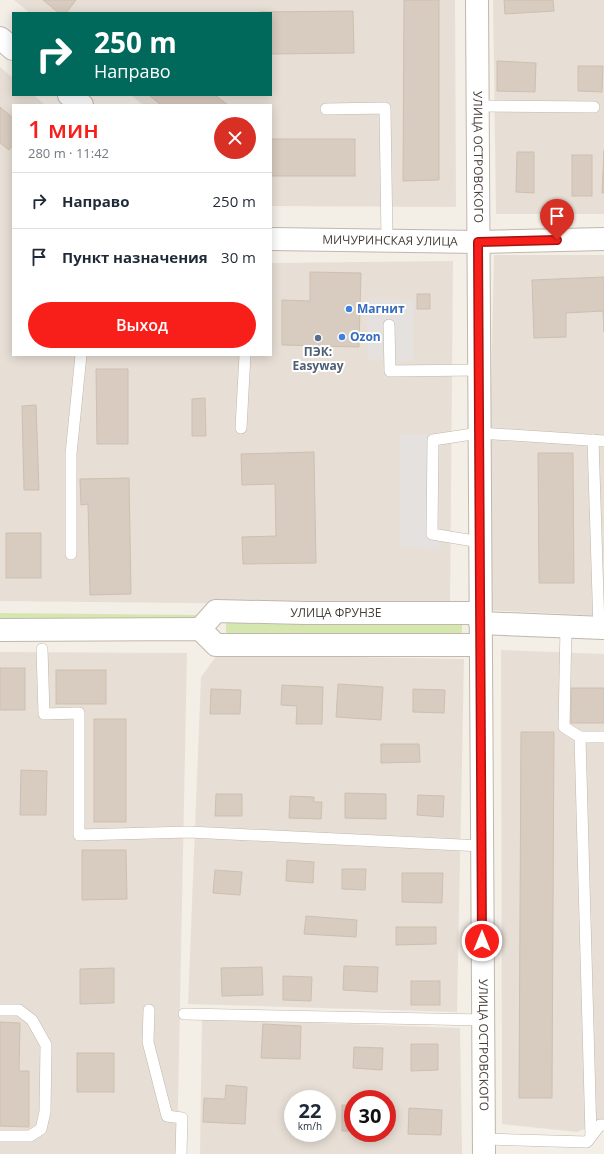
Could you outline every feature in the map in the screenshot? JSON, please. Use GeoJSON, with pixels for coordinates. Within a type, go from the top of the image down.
{"type":"FeatureCollection","features":[{"type":"Feature","properties":{"kind":"street","name":"УЛИЦА ОСТРОВСКОГО"},"geometry":{"type":"LineString","coordinates":[[477,0],[484,1146]]}},
{"type":"Feature","properties":{"kind":"street"},"geometry":{"type":"LineString","coordinates":[[0,38],[12,48]]}},
{"type":"Feature","properties":{"kind":"street"},"geometry":{"type":"LineString","coordinates":[[70,96],[81,104]]}},
{"type":"Feature","properties":{"kind":"street","name":"МИЧУРИНСКАЯ УЛИЦА"},"geometry":{"type":"LineString","coordinates":[[272,239],[478,242],[604,239]]}},
{"type":"Feature","properties":{"kind":"street","name":"УЛИЦА ФРУНЗЕ"},"geometry":{"type":"LineString","coordinates":[[200,630],[216,611],[480,618],[602,628]]}},
{"type":"Feature","properties":{"kind":"street"},"geometry":{"type":"LineString","coordinates":[[0,630],[200,630],[216,645],[480,645]]}},
{"type":"Feature","properties":{"kind":"lane"},"geometry":{"type":"LineString","coordinates":[[478,106],[594,108]]}},
{"type":"Feature","properties":{"kind":"lane"},"geometry":{"type":"LineString","coordinates":[[326,108],[385,108],[387,241]]}},
{"type":"Feature","properties":{"kind":"lane"},"geometry":{"type":"LineString","coordinates":[[389,325],[390,371],[479,370]]}},
{"type":"Feature","properties":{"kind":"lane"},"geometry":{"type":"LineString","coordinates":[[71,554],[71,454],[80,356]]}},
{"type":"Feature","properties":{"kind":"lane"},"geometry":{"type":"LineString","coordinates":[[241,428],[245,356]]}},
{"type":"Feature","properties":{"kind":"lane"},"geometry":{"type":"LineString","coordinates":[[480,542],[432,534],[433,440],[479,433],[599,441],[602,628]]}},
{"type":"Feature","properties":{"kind":"lane"},"geometry":{"type":"LineString","coordinates":[[566,626],[564,727],[580,737],[604,737]]}},
{"type":"Feature","properties":{"kind":"lane"},"geometry":{"type":"LineString","coordinates":[[42,649],[44,714],[79,713],[79,835],[189,832],[482,846]]}},
{"type":"Feature","properties":{"kind":"lane"},"geometry":{"type":"LineString","coordinates":[[580,737],[591,1136]]}},
{"type":"Feature","properties":{"kind":"lane"},"geometry":{"type":"LineString","coordinates":[[0,1010],[18,1010],[32,1020],[46,1045],[45,1112],[41,1129],[30,1136],[0,1136]]}},
{"type":"Feature","properties":{"kind":"lane"},"geometry":{"type":"LineString","coordinates":[[149,1010],[148,1042],[167,1116],[182,1118],[181,1154]]}},
{"type":"Feature","properties":{"kind":"lane"},"geometry":{"type":"LineString","coordinates":[[184,1014],[483,1020]]}},
{"type":"Feature","properties":{"kind":"lane"},"geometry":{"type":"LineString","coordinates":[[484,1146],[586,1142],[600,1125],[604,1125]]}},
{"type":"Feature","properties":{"kind":"shaded area"},"geometry":{"type":"Polygon","coordinates":[[[14,0],[455,0],[456,207],[272,206],[272,104],[142,104],[132,96],[272,96],[272,12],[29,12],[14,0]]]}},
{"type":"Feature","properties":{"kind":"shaded area"},"geometry":{"type":"Polygon","coordinates":[[[493,0],[604,0],[604,214],[496,214],[493,0]]]}},
{"type":"Feature","properties":{"kind":"shaded area"},"geometry":{"type":"Polygon","coordinates":[[[0,67],[12,77],[12,96],[35,96],[44,104],[12,104],[12,356],[272,356],[272,263],[453,261],[450,606],[0,601],[0,67]]]}},
{"type":"Feature","properties":{"kind":"shaded area"},"geometry":{"type":"Polygon","coordinates":[[[494,255],[604,255],[604,616],[486,610],[494,255]]]}},
{"type":"Feature","properties":{"kind":"shaded area"},"geometry":{"type":"Polygon","coordinates":[[[368,299],[414,300],[413,361],[367,359],[368,299]]]}},
{"type":"Feature","properties":{"kind":"shaded area"},"geometry":{"type":"Polygon","coordinates":[[[400,434],[440,435],[439,549],[399,547],[400,434]]]}},
{"type":"Feature","properties":{"kind":"shaded area"},"geometry":{"type":"Polygon","coordinates":[[[501,650],[604,654],[604,1121],[577,1132],[502,1124],[501,650]]]}},
{"type":"Feature","properties":{"kind":"shaded area"},"geometry":{"type":"Polygon","coordinates":[[[0,652],[187,653],[177,1154],[0,1154],[0,652]]]}},
{"type":"Feature","properties":{"kind":"shaded area"},"geometry":{"type":"Polygon","coordinates":[[[217,655],[464,659],[457,1012],[188,1004],[201,677],[217,655]]]}},
{"type":"Feature","properties":{"kind":"shaded area"},"geometry":{"type":"Polygon","coordinates":[[[202,1019],[460,1028],[462,1154],[200,1154],[202,1019]]]}},
{"type":"Feature","properties":{"kind":"green space"},"geometry":{"type":"Polygon","coordinates":[[[0,613],[197,615],[197,625],[0,624],[0,613]]]}},
{"type":"Feature","properties":{"kind":"green space"},"geometry":{"type":"Polygon","coordinates":[[[226,621],[462,624],[462,640],[226,636],[226,621]]]}},
{"type":"Feature","properties":{"kind":"building"},"geometry":{"type":"Polygon","coordinates":[[[43,0],[76,0],[67,12],[58,12],[43,0]]]}},
{"type":"Feature","properties":{"kind":"building"},"geometry":{"type":"Polygon","coordinates":[[[404,0],[439,0],[439,180],[403,181],[404,0]]]}},
{"type":"Feature","properties":{"kind":"building"},"geometry":{"type":"Polygon","coordinates":[[[504,0],[553,0],[554,11],[505,14],[504,0]]]}},
{"type":"Feature","properties":{"kind":"building"},"geometry":{"type":"Polygon","coordinates":[[[353,11],[354,53],[272,54],[272,12],[260,12],[353,11]]]}},
{"type":"Feature","properties":{"kind":"building"},"geometry":{"type":"Polygon","coordinates":[[[497,61],[536,63],[535,92],[497,91],[497,61]]]}},
{"type":"Feature","properties":{"kind":"building"},"geometry":{"type":"Polygon","coordinates":[[[578,66],[603,66],[602,92],[578,91],[578,66]]]}},
{"type":"Feature","properties":{"kind":"building"},"geometry":{"type":"Polygon","coordinates":[[[150,96],[216,96],[227,104],[160,104],[150,96]]]}},
{"type":"Feature","properties":{"kind":"building"},"geometry":{"type":"Polygon","coordinates":[[[0,107],[12,117],[12,146],[9,150],[0,143],[0,107]]]}},
{"type":"Feature","properties":{"kind":"building"},"geometry":{"type":"Polygon","coordinates":[[[272,139],[355,139],[355,176],[272,176],[272,139]]]}},
{"type":"Feature","properties":{"kind":"building"},"geometry":{"type":"Polygon","coordinates":[[[604,150],[604,193],[602,193],[604,150]]]}},
{"type":"Feature","properties":{"kind":"building"},"geometry":{"type":"Polygon","coordinates":[[[517,152],[534,152],[534,193],[516,192],[517,152]]]}},
{"type":"Feature","properties":{"kind":"building"},"geometry":{"type":"Polygon","coordinates":[[[572,155],[592,155],[592,196],[572,196],[572,155]]]}},
{"type":"Feature","properties":{"kind":"building"},"geometry":{"type":"Polygon","coordinates":[[[310,272],[361,273],[359,347],[282,345],[282,300],[310,301],[310,272]]]}},
{"type":"Feature","properties":{"kind":"building"},"geometry":{"type":"Polygon","coordinates":[[[604,277],[604,332],[603,311],[566,313],[566,337],[534,338],[532,280],[604,277]]]}},
{"type":"Feature","properties":{"kind":"building"},"geometry":{"type":"Polygon","coordinates":[[[417,294],[430,294],[430,309],[417,309],[417,294]]]}},
{"type":"Feature","properties":{"kind":"building"},"geometry":{"type":"Polygon","coordinates":[[[96,369],[128,369],[128,444],[97,444],[96,369]]]}},
{"type":"Feature","properties":{"kind":"building"},"geometry":{"type":"Polygon","coordinates":[[[205,398],[206,436],[192,436],[192,399],[205,398]]]}},
{"type":"Feature","properties":{"kind":"building"},"geometry":{"type":"Polygon","coordinates":[[[36,405],[39,490],[24,490],[22,406],[36,405]]]}},
{"type":"Feature","properties":{"kind":"building"},"geometry":{"type":"Polygon","coordinates":[[[314,452],[316,563],[243,564],[242,537],[276,536],[275,484],[242,485],[241,454],[314,452]]]}},
{"type":"Feature","properties":{"kind":"building"},"geometry":{"type":"Polygon","coordinates":[[[538,453],[573,453],[574,583],[539,583],[538,453]]]}},
{"type":"Feature","properties":{"kind":"building"},"geometry":{"type":"Polygon","coordinates":[[[129,478],[131,594],[90,595],[88,504],[81,505],[80,479],[129,478]]]}},
{"type":"Feature","properties":{"kind":"building"},"geometry":{"type":"Polygon","coordinates":[[[6,533],[41,533],[41,578],[6,578],[6,533]]]}},
{"type":"Feature","properties":{"kind":"building"},"geometry":{"type":"Polygon","coordinates":[[[0,668],[25,668],[25,710],[0,710],[0,668]]]}},
{"type":"Feature","properties":{"kind":"building"},"geometry":{"type":"Polygon","coordinates":[[[56,670],[106,670],[106,704],[56,704],[56,670]]]}},
{"type":"Feature","properties":{"kind":"building"},"geometry":{"type":"Polygon","coordinates":[[[338,684],[383,687],[381,720],[336,717],[338,684]]]}},
{"type":"Feature","properties":{"kind":"building"},"geometry":{"type":"Polygon","coordinates":[[[282,685],[323,687],[322,724],[296,724],[297,706],[281,705],[282,685]]]}},
{"type":"Feature","properties":{"kind":"building"},"geometry":{"type":"Polygon","coordinates":[[[571,688],[604,688],[604,723],[571,723],[571,688]]]}},
{"type":"Feature","properties":{"kind":"building"},"geometry":{"type":"Polygon","coordinates":[[[211,689],[241,690],[240,714],[210,714],[211,689]]]}},
{"type":"Feature","properties":{"kind":"building"},"geometry":{"type":"Polygon","coordinates":[[[413,689],[445,690],[444,713],[413,712],[413,689]]]}},
{"type":"Feature","properties":{"kind":"building"},"geometry":{"type":"Polygon","coordinates":[[[94,719],[126,719],[126,822],[94,822],[94,719]]]}},
{"type":"Feature","properties":{"kind":"building"},"geometry":{"type":"Polygon","coordinates":[[[521,732],[554,732],[552,1098],[519,1098],[521,732]]]}},
{"type":"Feature","properties":{"kind":"building"},"geometry":{"type":"Polygon","coordinates":[[[381,744],[419,744],[420,762],[381,763],[381,744]]]}},
{"type":"Feature","properties":{"kind":"building"},"geometry":{"type":"Polygon","coordinates":[[[21,770],[47,771],[46,815],[20,815],[21,770]]]}},
{"type":"Feature","properties":{"kind":"building"},"geometry":{"type":"Polygon","coordinates":[[[345,793],[386,794],[386,819],[345,818],[345,793]]]}},
{"type":"Feature","properties":{"kind":"building"},"geometry":{"type":"Polygon","coordinates":[[[216,794],[242,794],[242,816],[215,816],[216,794]]]}},
{"type":"Feature","properties":{"kind":"building"},"geometry":{"type":"Polygon","coordinates":[[[418,795],[444,796],[443,817],[417,815],[418,795]]]}},
{"type":"Feature","properties":{"kind":"building"},"geometry":{"type":"Polygon","coordinates":[[[290,796],[314,797],[314,802],[322,802],[321,819],[289,818],[290,796]]]}},
{"type":"Feature","properties":{"kind":"building"},"geometry":{"type":"Polygon","coordinates":[[[82,850],[126,850],[127,899],[82,900],[82,850]]]}},
{"type":"Feature","properties":{"kind":"building"},"geometry":{"type":"Polygon","coordinates":[[[287,860],[314,862],[313,883],[286,881],[287,860]]]}},
{"type":"Feature","properties":{"kind":"building"},"geometry":{"type":"Polygon","coordinates":[[[342,869],[366,869],[365,890],[342,889],[342,869]]]}},
{"type":"Feature","properties":{"kind":"building"},"geometry":{"type":"Polygon","coordinates":[[[215,870],[242,872],[240,895],[213,893],[215,870]]]}},
{"type":"Feature","properties":{"kind":"building"},"geometry":{"type":"Polygon","coordinates":[[[402,873],[443,873],[442,903],[402,902],[402,873]]]}},
{"type":"Feature","properties":{"kind":"building"},"geometry":{"type":"Polygon","coordinates":[[[306,916],[357,920],[356,937],[304,934],[306,916]]]}},
{"type":"Feature","properties":{"kind":"building"},"geometry":{"type":"Polygon","coordinates":[[[396,927],[436,927],[436,944],[396,945],[396,927]]]}},
{"type":"Feature","properties":{"kind":"building"},"geometry":{"type":"Polygon","coordinates":[[[344,966],[378,967],[377,992],[343,990],[344,966]]]}},
{"type":"Feature","properties":{"kind":"building"},"geometry":{"type":"Polygon","coordinates":[[[262,967],[263,995],[222,996],[221,968],[262,967]]]}},
{"type":"Feature","properties":{"kind":"building"},"geometry":{"type":"Polygon","coordinates":[[[114,968],[114,1003],[80,1004],[80,969],[114,968]]]}},
{"type":"Feature","properties":{"kind":"building"},"geometry":{"type":"Polygon","coordinates":[[[283,976],[312,977],[311,1001],[283,1000],[283,976]]]}},
{"type":"Feature","properties":{"kind":"building"},"geometry":{"type":"Polygon","coordinates":[[[411,981],[440,981],[440,1005],[411,1005],[411,981]]]}},
{"type":"Feature","properties":{"kind":"building"},"geometry":{"type":"Polygon","coordinates":[[[0,1022],[20,1023],[19,1071],[29,1071],[29,1127],[0,1126],[0,1022]]]}},
{"type":"Feature","properties":{"kind":"building"},"geometry":{"type":"Polygon","coordinates":[[[263,1024],[301,1026],[300,1059],[261,1058],[263,1024]]]}},
{"type":"Feature","properties":{"kind":"building"},"geometry":{"type":"Polygon","coordinates":[[[411,1044],[438,1044],[438,1070],[411,1071],[411,1044]]]}},
{"type":"Feature","properties":{"kind":"building"},"geometry":{"type":"Polygon","coordinates":[[[354,1047],[383,1048],[382,1070],[353,1068],[354,1047]]]}},
{"type":"Feature","properties":{"kind":"building"},"geometry":{"type":"Polygon","coordinates":[[[77,1053],[114,1053],[114,1092],[77,1092],[77,1053]]]}},
{"type":"Feature","properties":{"kind":"building"},"geometry":{"type":"Polygon","coordinates":[[[226,1085],[247,1087],[245,1124],[203,1122],[204,1098],[225,1099],[226,1085]]]}},
{"type":"Feature","properties":{"kind":"building"},"geometry":{"type":"Polygon","coordinates":[[[342,1105],[344,1105],[344,1131],[342,1131],[342,1105]]]}},
{"type":"Feature","properties":{"kind":"building"},"geometry":{"type":"Polygon","coordinates":[[[409,1108],[442,1110],[441,1135],[408,1134],[409,1108]]]}},
{"type":"Feature","properties":{"kind":"place","name":"Магнит"},"geometry":{"type":"Point","coordinates":[349,309]}},
{"type":"Feature","properties":{"kind":"place","name":"Ozon"},"geometry":{"type":"Point","coordinates":[342,337]}},
{"type":"Feature","properties":{"kind":"place","name":"ПЭК: Easyway"},"geometry":{"type":"Point","coordinates":[318,338]}},
{"type":"Feature","properties":{"kind":"route"},"geometry":{"type":"LineString","coordinates":[[482,941],[478,242],[557,240]]}}]}
